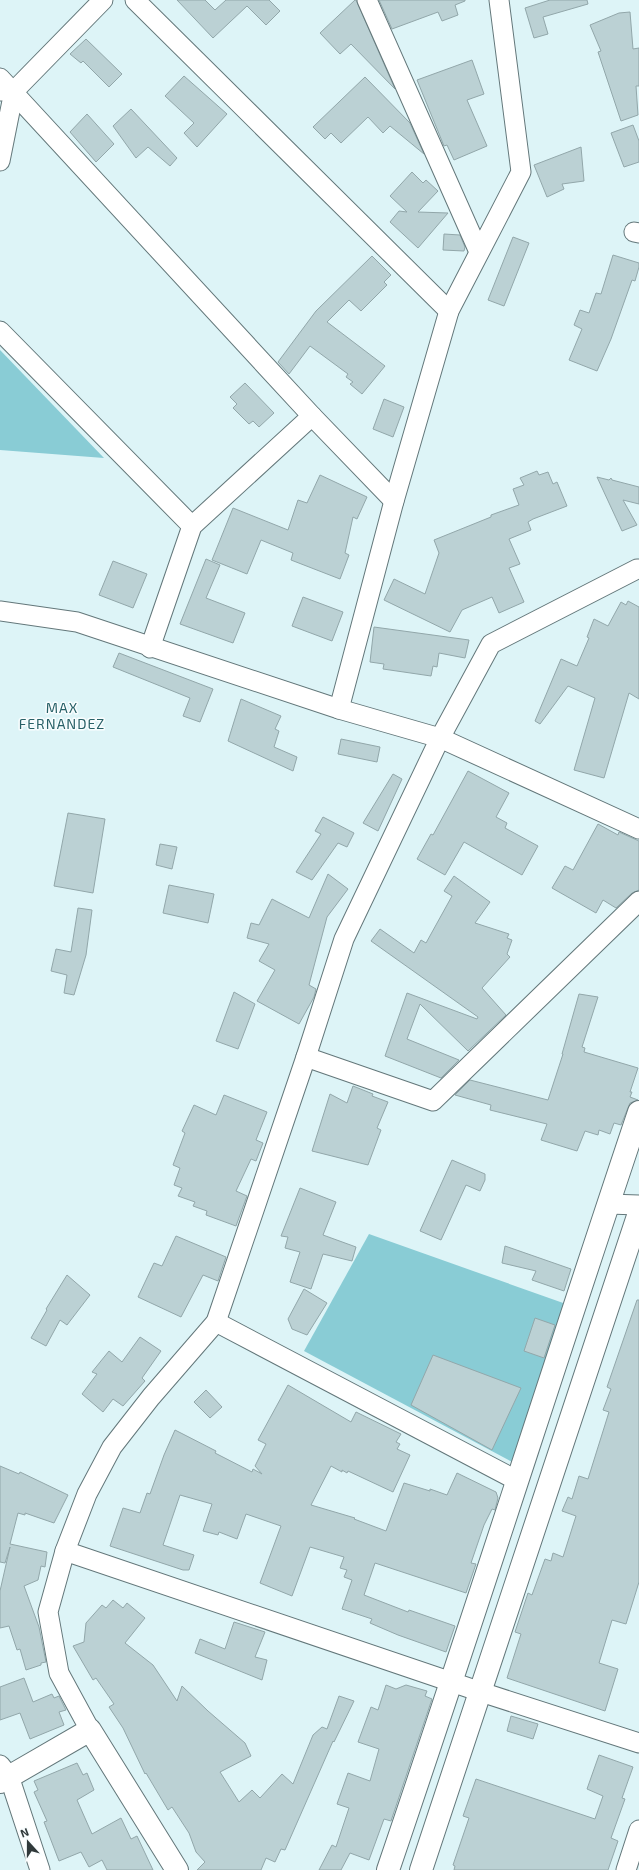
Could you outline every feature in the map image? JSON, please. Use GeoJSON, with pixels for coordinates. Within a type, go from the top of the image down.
{"type":"FeatureCollection","features":[{"type":"Feature","properties":{"kind":"street"},"geometry":{"type":"LineString","coordinates":[[0,161],[7,91],[104,0]]}},
{"type":"Feature","properties":{"kind":"street"},"geometry":{"type":"LineString","coordinates":[[134,0],[449,311]]}},
{"type":"Feature","properties":{"kind":"street"},"geometry":{"type":"LineString","coordinates":[[367,0],[479,252]]}},
{"type":"Feature","properties":{"kind":"street"},"geometry":{"type":"LineString","coordinates":[[339,709],[394,501],[449,311],[521,172],[498,0]]}},
{"type":"Feature","properties":{"kind":"street"},"geometry":{"type":"LineString","coordinates":[[0,78],[7,91],[312,416],[394,501]]}},
{"type":"Feature","properties":{"kind":"street"},"geometry":{"type":"LineString","coordinates":[[0,331],[192,526]]}},
{"type":"Feature","properties":{"kind":"street"},"geometry":{"type":"LineString","coordinates":[[150,648],[192,526],[312,416]]}},
{"type":"Feature","properties":{"kind":"street"},"geometry":{"type":"LineString","coordinates":[[177,1870],[90,1730],[59,1673],[48,1612],[65,1551],[87,1494],[112,1447],[151,1397],[216,1322],[306,1057],[344,939],[440,738],[491,644],[639,569]]}},
{"type":"Feature","properties":{"kind":"street"},"geometry":{"type":"LineString","coordinates":[[0,611],[77,622],[150,648],[339,709],[440,738],[639,829]]}},
{"type":"Feature","properties":{"kind":"street"},"geometry":{"type":"LineString","coordinates":[[306,1057],[433,1101],[639,900]]}},
{"type":"Feature","properties":{"kind":"street"},"geometry":{"type":"LineString","coordinates":[[388,1870],[452,1682],[516,1480],[639,1112]]}},
{"type":"Feature","properties":{"kind":"street"},"geometry":{"type":"LineString","coordinates":[[608,1204],[639,1205]]}},
{"type":"Feature","properties":{"kind":"street"},"geometry":{"type":"LineString","coordinates":[[421,1870],[639,1213]]}},
{"type":"Feature","properties":{"kind":"street"},"geometry":{"type":"LineString","coordinates":[[216,1322],[516,1480]]}},
{"type":"Feature","properties":{"kind":"street"},"geometry":{"type":"LineString","coordinates":[[65,1551],[481,1692],[639,1743]]}},
{"type":"Feature","properties":{"kind":"street"},"geometry":{"type":"LineString","coordinates":[[40,1870],[3,1774],[90,1730]]}},
{"type":"Feature","properties":{"kind":"street"},"geometry":{"type":"LineString","coordinates":[[626,1870],[639,1830]]}},
{"type":"Feature","properties":{"kind":"shaded area"},"geometry":{"type":"Polygon","coordinates":[[[0,350],[104,458],[0,450],[0,350]]]}},
{"type":"Feature","properties":{"kind":"shaded area"},"geometry":{"type":"Polygon","coordinates":[[[369,1234],[566,1304],[514,1463],[304,1351],[369,1234]]]}},
{"type":"Feature","properties":{"kind":"building"},"geometry":{"type":"Polygon","coordinates":[[[177,0],[205,0],[215,10],[226,0],[269,0],[280,11],[266,25],[247,6],[213,38],[177,0]]]}},
{"type":"Feature","properties":{"kind":"building"},"geometry":{"type":"Polygon","coordinates":[[[355,0],[395,89],[351,44],[340,54],[320,33],[355,0]]]}},
{"type":"Feature","properties":{"kind":"building"},"geometry":{"type":"Polygon","coordinates":[[[379,0],[465,1],[455,5],[458,15],[442,21],[438,12],[392,29],[379,0]]]}},
{"type":"Feature","properties":{"kind":"building"},"geometry":{"type":"Polygon","coordinates":[[[550,0],[587,0],[588,4],[543,17],[548,34],[534,38],[525,8],[550,0]]]}},
{"type":"Feature","properties":{"kind":"building"},"geometry":{"type":"Polygon","coordinates":[[[630,12],[633,49],[639,48],[639,86],[636,86],[638,115],[621,121],[598,52],[601,51],[590,25],[619,13],[630,12]]]}},
{"type":"Feature","properties":{"kind":"building"},"geometry":{"type":"Polygon","coordinates":[[[86,39],[122,74],[109,87],[83,61],[81,63],[70,54],[86,39]]]}},
{"type":"Feature","properties":{"kind":"building"},"geometry":{"type":"Polygon","coordinates":[[[472,60],[484,94],[467,100],[487,146],[454,160],[447,145],[444,146],[417,80],[472,60]]]}},
{"type":"Feature","properties":{"kind":"building"},"geometry":{"type":"Polygon","coordinates":[[[184,76],[227,114],[197,147],[184,133],[194,123],[165,96],[184,76]]]}},
{"type":"Feature","properties":{"kind":"building"},"geometry":{"type":"Polygon","coordinates":[[[365,77],[410,123],[424,154],[390,126],[383,133],[368,117],[341,143],[331,133],[325,139],[313,127],[365,77]]]}},
{"type":"Feature","properties":{"kind":"building"},"geometry":{"type":"Polygon","coordinates":[[[131,109],[177,158],[170,166],[148,147],[136,158],[113,126],[131,109]]]}},
{"type":"Feature","properties":{"kind":"building"},"geometry":{"type":"Polygon","coordinates":[[[87,114],[114,144],[96,162],[70,132],[87,114]]]}},
{"type":"Feature","properties":{"kind":"building"},"geometry":{"type":"Polygon","coordinates":[[[633,125],[639,141],[639,162],[624,167],[611,133],[633,125]]]}},
{"type":"Feature","properties":{"kind":"building"},"geometry":{"type":"Polygon","coordinates":[[[581,147],[584,181],[562,184],[564,189],[547,197],[534,165],[581,147]]]}},
{"type":"Feature","properties":{"kind":"building"},"geometry":{"type":"Polygon","coordinates":[[[412,172],[423,183],[426,180],[438,191],[418,212],[448,213],[418,248],[390,222],[399,211],[407,212],[390,196],[412,172]]]}},
{"type":"Feature","properties":{"kind":"building"},"geometry":{"type":"Polygon","coordinates":[[[444,234],[460,235],[465,247],[464,251],[443,250],[444,234]]]}},
{"type":"Feature","properties":{"kind":"building"},"geometry":{"type":"Polygon","coordinates":[[[513,237],[529,243],[504,306],[488,300],[513,237]]]}},
{"type":"Feature","properties":{"kind":"building"},"geometry":{"type":"Polygon","coordinates":[[[613,255],[639,263],[639,267],[635,281],[632,280],[611,339],[597,371],[569,360],[582,329],[574,325],[580,310],[589,313],[596,293],[601,294],[613,255]]]}},
{"type":"Feature","properties":{"kind":"building"},"geometry":{"type":"Polygon","coordinates":[[[372,256],[391,275],[384,282],[387,285],[361,311],[349,300],[327,322],[385,366],[362,394],[350,384],[353,382],[346,377],[348,374],[310,346],[289,374],[278,362],[316,311],[372,256]]]}},
{"type":"Feature","properties":{"kind":"building"},"geometry":{"type":"Polygon","coordinates":[[[245,383],[274,413],[259,427],[253,421],[249,424],[233,408],[237,404],[230,397],[245,383]]]}},
{"type":"Feature","properties":{"kind":"building"},"geometry":{"type":"Polygon","coordinates":[[[384,399],[404,407],[393,437],[373,429],[384,399]]]}},
{"type":"Feature","properties":{"kind":"building"},"geometry":{"type":"Polygon","coordinates":[[[537,471],[539,475],[548,472],[553,484],[557,482],[567,506],[533,519],[528,522],[531,530],[509,539],[520,564],[509,568],[524,602],[499,613],[492,597],[462,610],[450,632],[384,600],[394,579],[425,594],[439,553],[434,540],[491,517],[491,515],[519,505],[513,489],[524,485],[520,478],[537,471]]]}},
{"type":"Feature","properties":{"kind":"building"},"geometry":{"type":"Polygon","coordinates":[[[320,475],[367,497],[357,519],[353,517],[345,553],[349,555],[340,579],[291,560],[293,553],[261,540],[247,574],[212,560],[233,508],[288,530],[298,500],[307,503],[320,475]]]}},
{"type":"Feature","properties":{"kind":"building"},"geometry":{"type":"Polygon","coordinates":[[[597,477],[609,480],[611,478],[612,480],[639,487],[639,504],[623,500],[637,525],[622,531],[597,477]]]}},
{"type":"Feature","properties":{"kind":"building"},"geometry":{"type":"Polygon","coordinates":[[[206,559],[220,565],[206,598],[245,613],[233,643],[180,624],[206,559]]]}},
{"type":"Feature","properties":{"kind":"building"},"geometry":{"type":"Polygon","coordinates":[[[113,561],[147,574],[133,608],[99,595],[113,561]]]}},
{"type":"Feature","properties":{"kind":"building"},"geometry":{"type":"Polygon","coordinates":[[[303,597],[343,612],[332,641],[292,626],[303,597]]]}},
{"type":"Feature","properties":{"kind":"building"},"geometry":{"type":"Polygon","coordinates":[[[628,601],[639,607],[639,699],[629,693],[604,778],[574,770],[595,698],[568,686],[540,724],[535,721],[561,659],[577,666],[589,638],[587,637],[594,619],[608,626],[621,602],[626,605],[628,601]]]}},
{"type":"Feature","properties":{"kind":"building"},"geometry":{"type":"Polygon","coordinates":[[[374,627],[469,640],[465,658],[439,653],[437,667],[433,666],[431,676],[383,669],[384,664],[370,662],[374,627]]]}},
{"type":"Feature","properties":{"kind":"building"},"geometry":{"type":"Polygon","coordinates":[[[119,653],[213,689],[200,722],[183,716],[190,698],[113,667],[119,653]]]}},
{"type":"Feature","properties":{"kind":"building"},"geometry":{"type":"Polygon","coordinates":[[[241,699],[281,716],[275,729],[279,731],[274,747],[297,757],[293,771],[228,741],[241,699]]]}},
{"type":"Feature","properties":{"kind":"building"},"geometry":{"type":"Polygon","coordinates":[[[341,739],[380,747],[377,762],[338,754],[341,739]]]}},
{"type":"Feature","properties":{"kind":"building"},"geometry":{"type":"Polygon","coordinates":[[[468,771],[509,793],[496,817],[507,823],[505,828],[538,846],[522,875],[464,842],[445,875],[417,859],[431,834],[433,835],[468,771]]]}},
{"type":"Feature","properties":{"kind":"building"},"geometry":{"type":"Polygon","coordinates":[[[393,774],[402,779],[378,831],[363,823],[393,774]]]}},
{"type":"Feature","properties":{"kind":"building"},"geometry":{"type":"Polygon","coordinates":[[[68,813],[105,819],[93,893],[54,886],[68,813]]]}},
{"type":"Feature","properties":{"kind":"building"},"geometry":{"type":"Polygon","coordinates":[[[323,817],[354,833],[347,847],[338,843],[312,880],[296,872],[321,834],[315,831],[323,817]]]}},
{"type":"Feature","properties":{"kind":"building"},"geometry":{"type":"Polygon","coordinates":[[[598,824],[618,835],[619,832],[639,841],[639,890],[632,893],[616,908],[603,900],[596,913],[552,888],[565,866],[573,870],[598,824]]]}},
{"type":"Feature","properties":{"kind":"building"},"geometry":{"type":"Polygon","coordinates":[[[160,844],[177,847],[172,869],[156,865],[160,844]]]}},
{"type":"Feature","properties":{"kind":"building"},"geometry":{"type":"Polygon","coordinates":[[[328,874],[348,889],[327,917],[309,985],[316,989],[314,997],[299,1024],[257,1001],[275,970],[259,961],[269,944],[247,938],[251,923],[259,925],[272,899],[309,918],[328,874]]]}},
{"type":"Feature","properties":{"kind":"building"},"geometry":{"type":"Polygon","coordinates":[[[454,876],[490,902],[475,923],[509,934],[507,938],[512,940],[507,954],[510,957],[482,988],[506,1015],[468,1051],[420,1004],[407,1039],[459,1060],[441,1078],[385,1056],[407,993],[477,1019],[478,1017],[371,941],[380,929],[414,953],[421,940],[426,943],[452,896],[444,891],[454,876]]]}},
{"type":"Feature","properties":{"kind":"building"},"geometry":{"type":"Polygon","coordinates":[[[169,885],[214,894],[208,923],[163,913],[169,885]]]}},
{"type":"Feature","properties":{"kind":"building"},"geometry":{"type":"Polygon","coordinates":[[[78,908],[92,910],[86,955],[74,995],[64,993],[67,975],[51,971],[56,949],[71,952],[78,908]]]}},
{"type":"Feature","properties":{"kind":"building"},"geometry":{"type":"Polygon","coordinates":[[[234,992],[255,1004],[238,1049],[216,1041],[234,992]]]}},
{"type":"Feature","properties":{"kind":"building"},"geometry":{"type":"Polygon","coordinates":[[[579,994],[598,997],[582,1047],[585,1048],[584,1052],[638,1068],[630,1092],[632,1092],[630,1097],[638,1100],[630,1103],[621,1125],[614,1123],[610,1134],[599,1130],[598,1135],[585,1131],[577,1151],[541,1140],[547,1124],[490,1110],[491,1105],[455,1095],[470,1080],[548,1100],[563,1054],[579,994]]]}},
{"type":"Feature","properties":{"kind":"building"},"geometry":{"type":"Polygon","coordinates":[[[353,1086],[388,1102],[377,1128],[381,1130],[368,1165],[312,1151],[330,1094],[347,1103],[353,1086]]]}},
{"type":"Feature","properties":{"kind":"building"},"geometry":{"type":"Polygon","coordinates":[[[224,1095],[267,1112],[256,1140],[263,1143],[256,1161],[251,1159],[236,1191],[247,1196],[236,1226],[206,1215],[207,1211],[193,1206],[195,1202],[178,1196],[182,1188],[174,1185],[180,1168],[173,1165],[185,1133],[182,1131],[194,1105],[216,1115],[224,1095]]]}},
{"type":"Feature","properties":{"kind":"building"},"geometry":{"type":"Polygon","coordinates":[[[452,1160],[485,1174],[485,1180],[480,1191],[466,1185],[441,1240],[420,1231],[452,1160]]]}},
{"type":"Feature","properties":{"kind":"building"},"geometry":{"type":"Polygon","coordinates":[[[300,1188],[336,1202],[323,1235],[356,1247],[352,1261],[323,1254],[311,1289],[290,1282],[300,1252],[285,1248],[288,1237],[281,1236],[300,1188]]]}},
{"type":"Feature","properties":{"kind":"building"},"geometry":{"type":"Polygon","coordinates":[[[176,1236],[226,1257],[218,1281],[203,1275],[181,1317],[138,1297],[154,1263],[162,1266],[176,1236]]]}},
{"type":"Feature","properties":{"kind":"building"},"geometry":{"type":"Polygon","coordinates":[[[505,1246],[571,1269],[564,1291],[532,1280],[536,1271],[502,1263],[505,1246]]]}},
{"type":"Feature","properties":{"kind":"building"},"geometry":{"type":"Polygon","coordinates":[[[67,1275],[90,1295],[67,1325],[60,1320],[46,1346],[31,1338],[47,1310],[46,1309],[67,1275]]]}},
{"type":"Feature","properties":{"kind":"building"},"geometry":{"type":"Polygon","coordinates":[[[304,1289],[327,1303],[307,1335],[292,1329],[288,1319],[304,1289]]]}},
{"type":"Feature","properties":{"kind":"building"},"geometry":{"type":"Polygon","coordinates":[[[637,1300],[639,1300],[639,1582],[626,1624],[612,1620],[599,1663],[618,1669],[605,1711],[507,1678],[521,1634],[515,1632],[528,1593],[532,1595],[545,1559],[551,1561],[553,1553],[563,1557],[576,1516],[562,1511],[568,1497],[572,1499],[579,1476],[588,1479],[609,1412],[603,1410],[611,1389],[607,1387],[637,1300]]]}},
{"type":"Feature","properties":{"kind":"building"},"geometry":{"type":"Polygon","coordinates":[[[535,1318],[555,1325],[544,1358],[524,1351],[535,1318]]]}},
{"type":"Feature","properties":{"kind":"building"},"geometry":{"type":"Polygon","coordinates":[[[140,1337],[161,1351],[142,1378],[145,1381],[123,1406],[113,1399],[103,1412],[82,1394],[97,1374],[92,1372],[109,1351],[122,1362],[140,1337]]]}},
{"type":"Feature","properties":{"kind":"building"},"geometry":{"type":"Polygon","coordinates":[[[433,1355],[521,1388],[492,1450],[411,1405],[433,1355]]]}},
{"type":"Feature","properties":{"kind":"building"},"geometry":{"type":"Polygon","coordinates":[[[288,1385],[351,1422],[356,1412],[401,1434],[396,1442],[400,1444],[397,1449],[410,1455],[393,1492],[348,1471],[347,1473],[342,1470],[342,1472],[331,1466],[311,1505],[355,1518],[354,1519],[386,1531],[404,1483],[430,1491],[430,1489],[447,1495],[457,1473],[496,1492],[498,1498],[495,1510],[492,1509],[484,1525],[471,1563],[476,1564],[466,1593],[375,1563],[364,1595],[408,1612],[409,1610],[455,1626],[446,1652],[398,1635],[370,1623],[372,1619],[342,1609],[352,1580],[344,1577],[347,1570],[340,1568],[344,1557],[310,1547],[292,1596],[260,1583],[281,1526],[246,1514],[237,1539],[219,1532],[218,1535],[203,1531],[212,1504],[180,1495],[163,1545],[194,1555],[189,1570],[183,1570],[110,1546],[123,1508],[140,1513],[147,1493],[150,1494],[175,1430],[252,1472],[253,1469],[262,1474],[255,1466],[266,1444],[258,1440],[288,1385]]]}},
{"type":"Feature","properties":{"kind":"building"},"geometry":{"type":"Polygon","coordinates":[[[206,1390],[222,1407],[210,1418],[194,1402],[206,1390]]]}},
{"type":"Feature","properties":{"kind":"building"},"geometry":{"type":"Polygon","coordinates":[[[0,1466],[19,1474],[20,1472],[68,1495],[54,1523],[25,1513],[25,1515],[18,1513],[10,1544],[47,1552],[45,1567],[41,1566],[38,1580],[24,1586],[39,1627],[46,1662],[26,1670],[20,1649],[17,1650],[9,1626],[0,1628],[0,1591],[10,1547],[5,1563],[0,1562],[0,1466]]]}},
{"type":"Feature","properties":{"kind":"building"},"geometry":{"type":"Polygon","coordinates":[[[113,1600],[123,1608],[127,1603],[145,1618],[125,1643],[153,1665],[177,1701],[182,1686],[245,1743],[251,1756],[220,1772],[239,1802],[252,1790],[260,1798],[282,1774],[293,1784],[313,1735],[322,1727],[327,1729],[339,1696],[354,1701],[334,1742],[333,1741],[285,1850],[281,1849],[275,1862],[266,1858],[261,1870],[197,1870],[205,1862],[196,1852],[189,1833],[172,1807],[168,1810],[146,1773],[145,1774],[123,1728],[109,1707],[114,1704],[96,1678],[93,1680],[73,1646],[84,1642],[86,1623],[102,1605],[106,1608],[113,1600]]]}},
{"type":"Feature","properties":{"kind":"building"},"geometry":{"type":"Polygon","coordinates":[[[234,1622],[265,1632],[255,1657],[267,1660],[262,1680],[195,1653],[200,1639],[225,1649],[234,1622]]]}},
{"type":"Feature","properties":{"kind":"building"},"geometry":{"type":"Polygon","coordinates":[[[24,1678],[33,1702],[52,1694],[54,1698],[59,1696],[66,1710],[59,1712],[64,1725],[30,1739],[20,1713],[0,1720],[0,1687],[24,1678]]]}},
{"type":"Feature","properties":{"kind":"building"},"geometry":{"type":"Polygon","coordinates":[[[386,1685],[396,1689],[406,1685],[427,1691],[425,1696],[432,1699],[391,1821],[384,1819],[369,1860],[350,1853],[341,1870],[319,1870],[332,1845],[336,1847],[349,1808],[337,1804],[348,1773],[370,1781],[379,1749],[358,1742],[371,1707],[378,1710],[386,1685]]]}},
{"type":"Feature","properties":{"kind":"building"},"geometry":{"type":"Polygon","coordinates":[[[511,1716],[538,1724],[533,1739],[507,1731],[511,1716]]]}},
{"type":"Feature","properties":{"kind":"building"},"geometry":{"type":"Polygon","coordinates":[[[599,1755],[633,1767],[622,1798],[625,1799],[611,1838],[618,1841],[608,1870],[454,1870],[455,1866],[453,1865],[469,1818],[463,1816],[476,1779],[595,1819],[603,1796],[587,1789],[599,1755]]]}},
{"type":"Feature","properties":{"kind":"building"},"geometry":{"type":"Polygon","coordinates":[[[77,1763],[83,1775],[87,1773],[94,1790],[77,1800],[92,1834],[121,1818],[131,1839],[137,1836],[153,1870],[107,1870],[102,1860],[89,1867],[81,1852],[59,1861],[44,1822],[47,1821],[34,1792],[38,1790],[34,1781],[77,1763]]]}},
{"type":"Feature","properties":{"kind":"district","name":"MAX FERNANDEZ"},"geometry":{"type":"Point","coordinates":[62,716]}}]}
